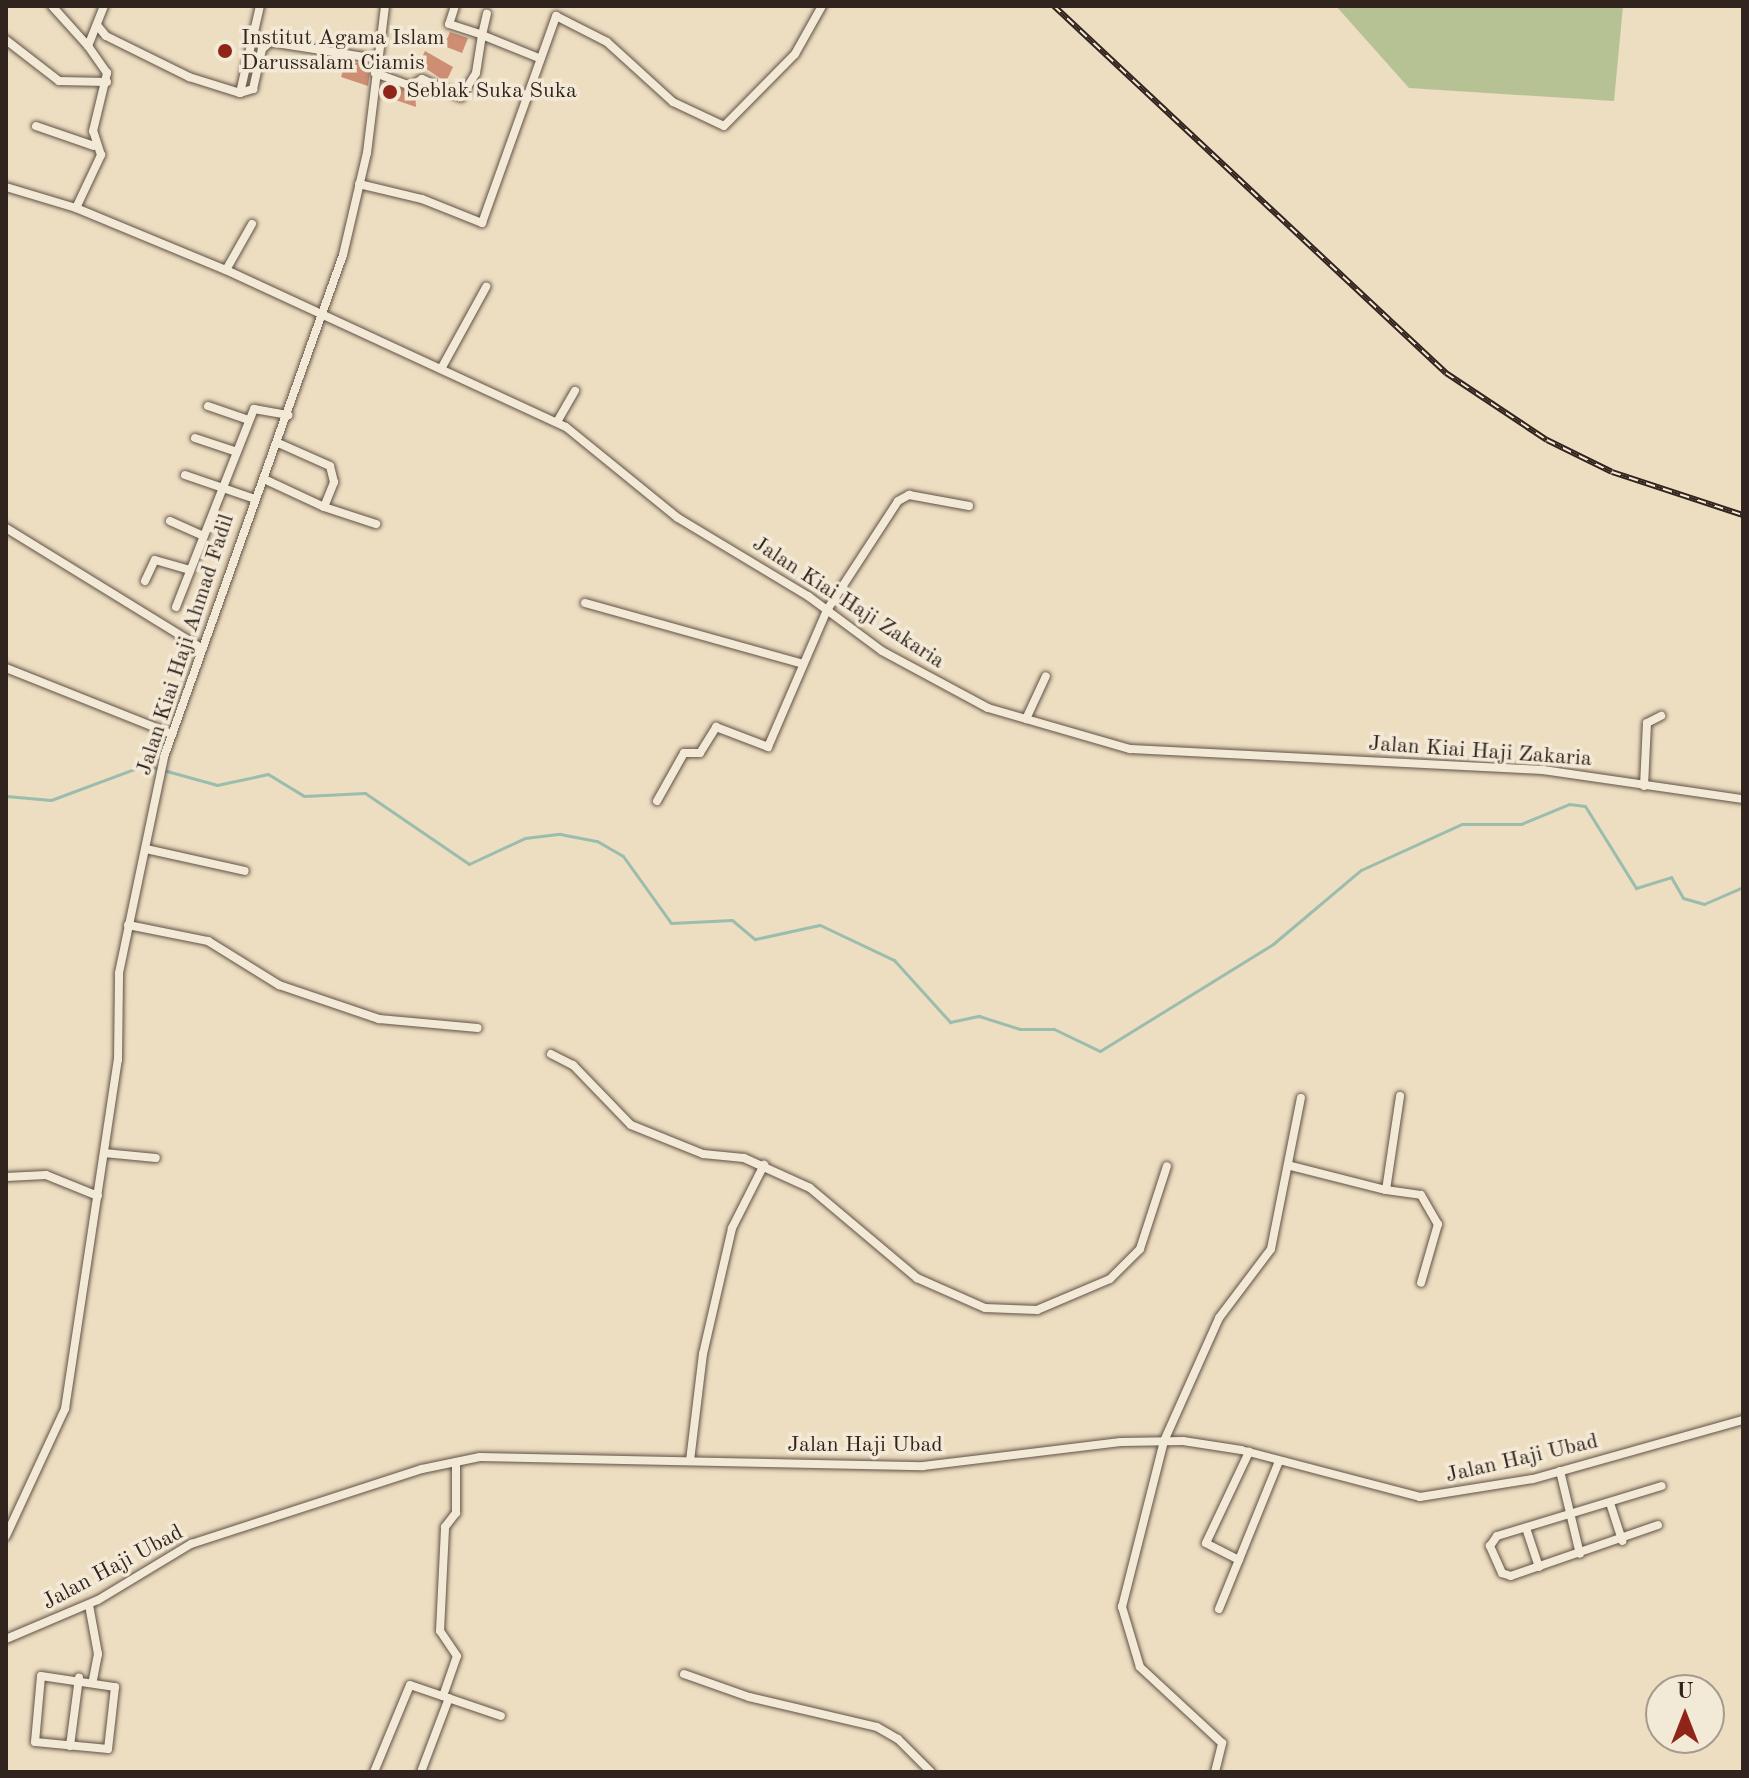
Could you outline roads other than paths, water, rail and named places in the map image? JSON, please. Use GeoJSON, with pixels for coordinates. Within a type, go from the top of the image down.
{"type":"FeatureCollection","features":[{"type":"Feature","properties":{"kind":"street"},"geometry":{"type":"LineString","coordinates":[[52,6],[106,66],[94,146]]}},
{"type":"Feature","properties":{"kind":"street"},"geometry":{"type":"LineString","coordinates":[[88,46],[104,6]]}},
{"type":"Feature","properties":{"kind":"street"},"geometry":{"type":"LineString","coordinates":[[240,93],[260,6]]}},
{"type":"Feature","properties":{"kind":"street","name":"Jalan Kiai Haji Ahmad Fadil"},"geometry":{"type":"LineString","coordinates":[[6,1536],[65,1409],[104,1153],[128,925],[164,757],[324,313],[359,184],[385,6]]}},
{"type":"Feature","properties":{"kind":"street"},"geometry":{"type":"LineString","coordinates":[[455,6],[449,24],[539,58]]}},
{"type":"Feature","properties":{"kind":"street"},"geometry":{"type":"LineString","coordinates":[[359,184],[422,199],[482,223],[556,16],[607,42],[673,102],[724,126],[795,54],[822,6]]}},
{"type":"Feature","properties":{"kind":"street"},"geometry":{"type":"LineString","coordinates":[[375,73],[411,86],[420,78],[461,97],[476,73],[487,14]]}},
{"type":"Feature","properties":{"kind":"street"},"geometry":{"type":"LineString","coordinates":[[97,25],[106,36],[189,77],[240,93],[253,89],[262,49],[270,42],[377,59]]}},
{"type":"Feature","properties":{"kind":"street"},"geometry":{"type":"LineString","coordinates":[[6,40],[59,81],[104,82]]}},
{"type":"Feature","properties":{"kind":"street"},"geometry":{"type":"LineString","coordinates":[[36,126],[94,146],[101,155],[76,208]]}},
{"type":"Feature","properties":{"kind":"street","name":"Jalan Kiai Haji Zakaria"},"geometry":{"type":"LineString","coordinates":[[6,187],[76,208],[226,270],[557,422],[678,518],[827,610],[938,684],[1026,719],[1146,751],[1543,770],[1743,799]]}},
{"type":"Feature","properties":{"kind":"street"},"geometry":{"type":"LineString","coordinates":[[226,270],[252,224]]}},
{"type":"Feature","properties":{"kind":"street"},"geometry":{"type":"LineString","coordinates":[[441,369],[486,287]]}},
{"type":"Feature","properties":{"kind":"street"},"geometry":{"type":"LineString","coordinates":[[557,422],[575,391]]}},
{"type":"Feature","properties":{"kind":"street"},"geometry":{"type":"LineString","coordinates":[[208,406],[249,420]]}},
{"type":"Feature","properties":{"kind":"street"},"geometry":{"type":"LineString","coordinates":[[176,607],[249,420],[258,406],[288,415]]}},
{"type":"Feature","properties":{"kind":"street"},"geometry":{"type":"LineString","coordinates":[[195,438],[237,452]]}},
{"type":"Feature","properties":{"kind":"street"},"geometry":{"type":"LineString","coordinates":[[278,443],[333,469],[324,507]]}},
{"type":"Feature","properties":{"kind":"street"},"geometry":{"type":"LineString","coordinates":[[185,475],[255,499]]}},
{"type":"Feature","properties":{"kind":"street"},"geometry":{"type":"LineString","coordinates":[[264,479],[324,507],[376,524]]}},
{"type":"Feature","properties":{"kind":"street"},"geometry":{"type":"LineString","coordinates":[[657,801],[684,753],[700,753],[716,727],[766,749],[827,610],[898,501],[909,495],[969,506]]}},
{"type":"Feature","properties":{"kind":"street"},"geometry":{"type":"LineString","coordinates":[[170,521],[204,536]]}},
{"type":"Feature","properties":{"kind":"street"},"geometry":{"type":"LineString","coordinates":[[6,528],[201,648]]}},
{"type":"Feature","properties":{"kind":"street"},"geometry":{"type":"LineString","coordinates":[[145,581],[155,560],[189,570]]}},
{"type":"Feature","properties":{"kind":"street"},"geometry":{"type":"LineString","coordinates":[[585,603],[803,664]]}},
{"type":"Feature","properties":{"kind":"street"},"geometry":{"type":"LineString","coordinates":[[6,668],[172,734]]}},
{"type":"Feature","properties":{"kind":"street"},"geometry":{"type":"LineString","coordinates":[[1026,719],[1046,676]]}},
{"type":"Feature","properties":{"kind":"street"},"geometry":{"type":"LineString","coordinates":[[1644,786],[1647,723],[1661,716]]}},
{"type":"Feature","properties":{"kind":"street"},"geometry":{"type":"LineString","coordinates":[[146,849],[245,871]]}},
{"type":"Feature","properties":{"kind":"street"},"geometry":{"type":"LineString","coordinates":[[128,925],[208,941],[279,985],[379,1019],[478,1028]]}},
{"type":"Feature","properties":{"kind":"street"},"geometry":{"type":"LineString","coordinates":[[551,1054],[573,1065],[631,1125],[703,1154],[764,1165],[818,1192],[860,1235],[932,1288],[985,1308],[1037,1310],[1075,1297],[1127,1265],[1153,1220],[1167,1166]]}},
{"type":"Feature","properties":{"kind":"street"},"geometry":{"type":"LineString","coordinates":[[1386,1190],[1400,1096]]}},
{"type":"Feature","properties":{"kind":"street"},"geometry":{"type":"LineString","coordinates":[[1215,1772],[1222,1743],[1140,1667],[1122,1616],[1164,1441],[1219,1318],[1271,1249],[1291,1166],[1301,1098]]}},
{"type":"Feature","properties":{"kind":"street"},"geometry":{"type":"LineString","coordinates":[[104,1153],[156,1158]]}},
{"type":"Feature","properties":{"kind":"street"},"geometry":{"type":"LineString","coordinates":[[690,1461],[703,1354],[732,1228],[764,1165]]}},
{"type":"Feature","properties":{"kind":"street"},"geometry":{"type":"LineString","coordinates":[[1291,1166],[1424,1197],[1438,1224],[1421,1283]]}},
{"type":"Feature","properties":{"kind":"street"},"geometry":{"type":"LineString","coordinates":[[6,1177],[46,1175],[98,1196]]}},
{"type":"Feature","properties":{"kind":"street","name":"Jalan Haji Ubad"},"geometry":{"type":"LineString","coordinates":[[6,1639],[89,1605],[191,1544],[456,1462],[548,1456],[961,1465],[1164,1441],[1249,1452],[1420,1497],[1461,1495],[1743,1420]]}},
{"type":"Feature","properties":{"kind":"street"},"geometry":{"type":"LineString","coordinates":[[1239,1560],[1206,1543],[1249,1452]]}},
{"type":"Feature","properties":{"kind":"street"},"geometry":{"type":"LineString","coordinates":[[1219,1609],[1279,1461]]}},
{"type":"Feature","properties":{"kind":"street"},"geometry":{"type":"LineString","coordinates":[[421,1772],[457,1656],[440,1631],[445,1527],[456,1513],[456,1462]]}},
{"type":"Feature","properties":{"kind":"street"},"geometry":{"type":"LineString","coordinates":[[1560,1471],[1580,1554]]}},
{"type":"Feature","properties":{"kind":"street"},"geometry":{"type":"LineString","coordinates":[[1658,1525],[1622,1541],[1506,1576],[1490,1546],[1497,1536],[1662,1486]]}},
{"type":"Feature","properties":{"kind":"street"},"geometry":{"type":"LineString","coordinates":[[1610,1503],[1622,1541]]}},
{"type":"Feature","properties":{"kind":"street"},"geometry":{"type":"LineString","coordinates":[[1526,1528],[1539,1567]]}},
{"type":"Feature","properties":{"kind":"street"},"geometry":{"type":"LineString","coordinates":[[89,1605],[98,1654],[93,1680]]}},
{"type":"Feature","properties":{"kind":"street"},"geometry":{"type":"LineString","coordinates":[[684,1674],[749,1697],[877,1727],[931,1772]]}},
{"type":"Feature","properties":{"kind":"street"},"geometry":{"type":"LineString","coordinates":[[39,1678],[79,1678],[115,1687],[109,1748],[35,1740],[39,1678]]}},
{"type":"Feature","properties":{"kind":"street"},"geometry":{"type":"LineString","coordinates":[[70,1746],[79,1678]]}},
{"type":"Feature","properties":{"kind":"street"},"geometry":{"type":"LineString","coordinates":[[374,1772],[410,1685],[501,1716]]}},
{"type":"Feature","properties":{"kind":"waterway"},"geometry":{"type":"LineString","coordinates":[[6,796],[51,800],[145,765],[217,785],[268,774],[304,796],[365,793],[469,864],[525,838],[560,834],[597,841],[623,856],[671,923],[732,920],[755,939],[820,925],[894,960],[950,1022],[979,1016],[1020,1029],[1054,1029],[1100,1051],[1273,944],[1361,870],[1462,824],[1521,824],[1569,804],[1585,806],[1636,888],[1671,877],[1683,898],[1704,904],[1743,887]]}},
{"type":"Feature","properties":{"kind":"railway"},"geometry":{"type":"LineString","coordinates":[[1054,6],[1446,373],[1547,440],[1612,472],[1743,515]]}},
{"type":"Feature","properties":{"kind":"place","name":"Institut Agama Islam Darussalam Ciamis"},"geometry":{"type":"Point","coordinates":[225,51]}},
{"type":"Feature","properties":{"kind":"place","name":"Seblak Suka Suka"},"geometry":{"type":"Point","coordinates":[390,92]}}]}
